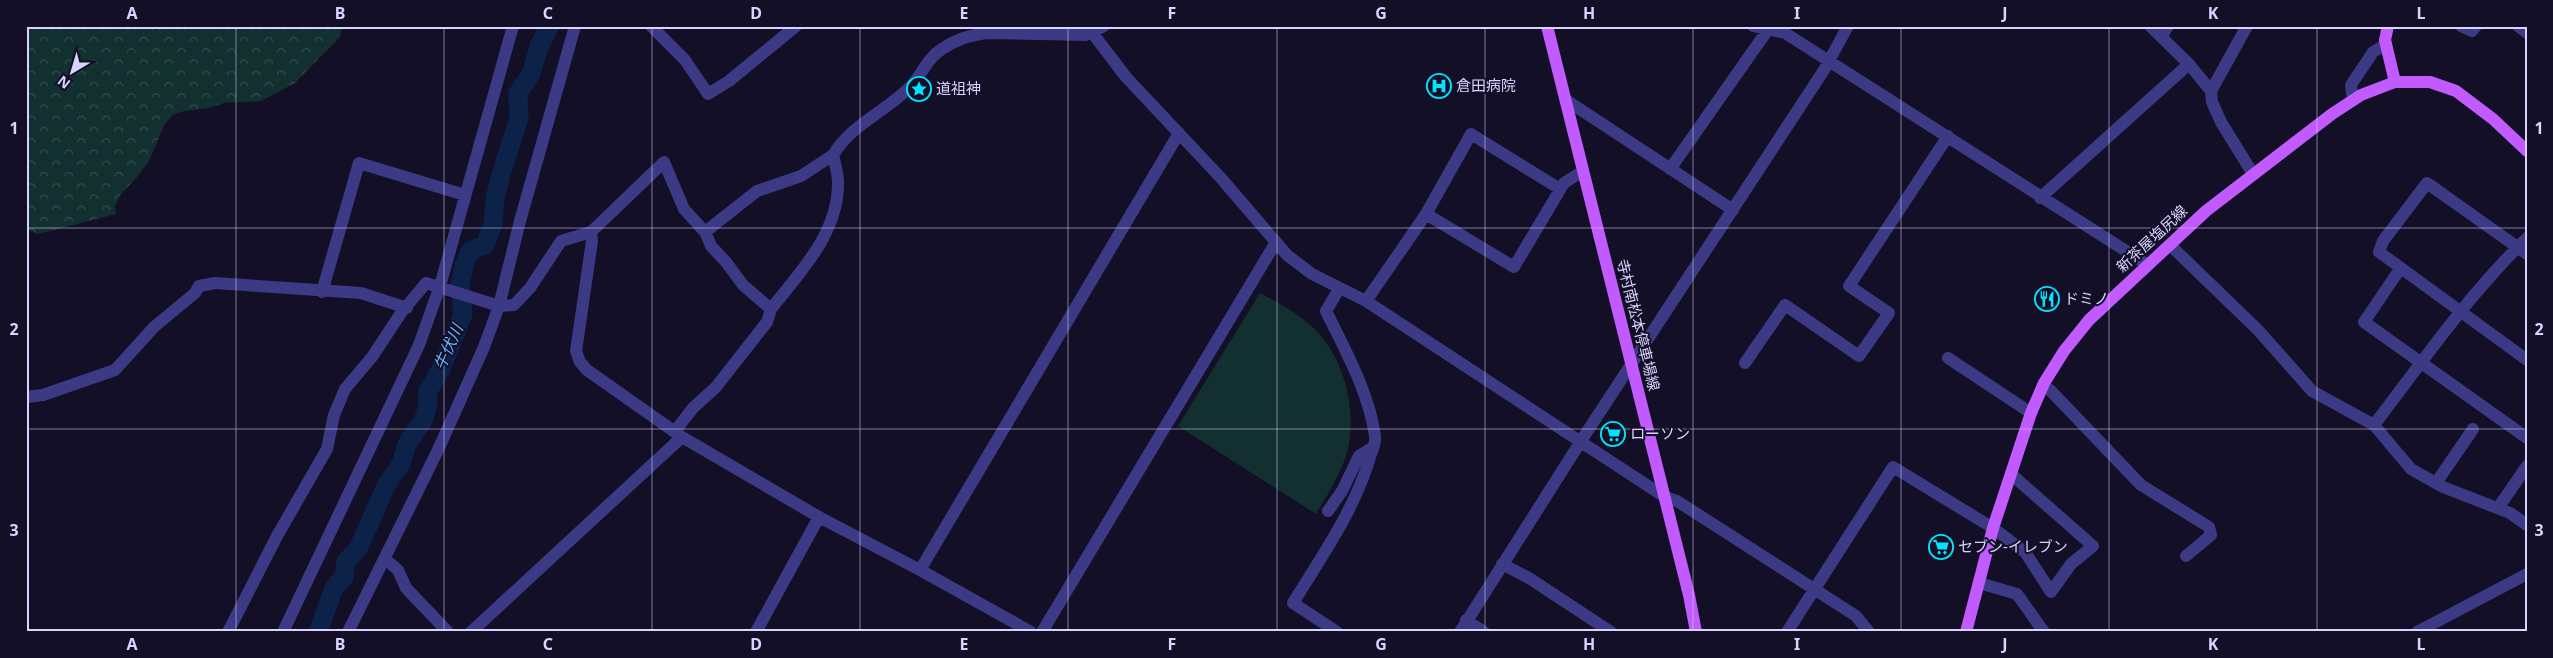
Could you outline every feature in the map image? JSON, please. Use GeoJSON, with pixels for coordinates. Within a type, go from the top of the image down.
{"type":"FeatureCollection","features":[{"type":"Feature","properties":{"kind":"main road","name":"寺村南松本停車場線"},"geometry":{"type":"LineString","coordinates":[[1548,26],[1630,366],[1665,497],[1696,632]]}},
{"type":"Feature","properties":{"kind":"main road"},"geometry":{"type":"LineString","coordinates":[[2388,26],[2386,44],[2395,82]]}},
{"type":"Feature","properties":{"kind":"main road","name":"新茶屋塩尻線"},"geometry":{"type":"LineString","coordinates":[[1966,632],[1993,528],[2031,413],[2043,386],[2064,351],[2084,325],[2170,245],[2253,174],[2354,100],[2395,82],[2430,82],[2456,91],[2493,119],[2527,151]]}},
{"type":"Feature","properties":{"kind":"street"},"geometry":{"type":"LineString","coordinates":[[283,632],[393,403],[444,287],[466,195],[512,26]]}},
{"type":"Feature","properties":{"kind":"street"},"geometry":{"type":"LineString","coordinates":[[348,632],[438,450],[484,347],[575,26]]}},
{"type":"Feature","properties":{"kind":"street"},"geometry":{"type":"LineString","coordinates":[[651,26],[684,60],[708,94],[730,81],[796,26]]}},
{"type":"Feature","properties":{"kind":"street"},"geometry":{"type":"LineString","coordinates":[[705,232],[757,191],[801,176],[833,155],[850,134],[911,86],[931,59],[956,40],[972,34],[988,33],[1085,35],[1089,29],[1104,26]]}},
{"type":"Feature","properties":{"kind":"street"},"geometry":{"type":"LineString","coordinates":[[1753,26],[1767,31],[1785,33],[1948,136],[2040,198],[2148,265]]}},
{"type":"Feature","properties":{"kind":"street"},"geometry":{"type":"LineString","coordinates":[[1460,632],[1581,441],[1829,61],[1848,26]]}},
{"type":"Feature","properties":{"kind":"street"},"geometry":{"type":"LineString","coordinates":[[2150,26],[2165,32],[2211,91],[2212,102],[2221,122],[2253,174]]}},
{"type":"Feature","properties":{"kind":"street"},"geometry":{"type":"LineString","coordinates":[[2211,91],[2247,26]]}},
{"type":"Feature","properties":{"kind":"street"},"geometry":{"type":"LineString","coordinates":[[2461,26],[2472,31],[2476,26]]}},
{"type":"Feature","properties":{"kind":"street"},"geometry":{"type":"LineString","coordinates":[[2518,26],[2527,33]]}},
{"type":"Feature","properties":{"kind":"street"},"geometry":{"type":"LineString","coordinates":[[1089,29],[1126,77],[1179,133],[1276,242],[1312,274],[1366,301],[1665,497],[1677,501],[1856,616],[1869,632]]}},
{"type":"Feature","properties":{"kind":"street"},"geometry":{"type":"LineString","coordinates":[[1670,169],[1767,31]]}},
{"type":"Feature","properties":{"kind":"street"},"geometry":{"type":"LineString","coordinates":[[2354,100],[2351,85],[2373,52],[2386,44]]}},
{"type":"Feature","properties":{"kind":"street"},"geometry":{"type":"LineString","coordinates":[[2040,198],[2189,64]]}},
{"type":"Feature","properties":{"kind":"street"},"geometry":{"type":"LineString","coordinates":[[1566,100],[1733,210]]}},
{"type":"Feature","properties":{"kind":"street"},"geometry":{"type":"LineString","coordinates":[[920,570],[1179,133]]}},
{"type":"Feature","properties":{"kind":"street"},"geometry":{"type":"LineString","coordinates":[[1366,301],[1426,214],[1471,134],[1560,188]]}},
{"type":"Feature","properties":{"kind":"street"},"geometry":{"type":"LineString","coordinates":[[1745,363],[1786,305],[1859,356],[1889,312],[1849,286],[1948,136]]}},
{"type":"Feature","properties":{"kind":"street"},"geometry":{"type":"LineString","coordinates":[[471,632],[679,434],[693,408],[716,387],[767,322],[771,309],[824,241],[837,204],[839,181],[833,155]]}},
{"type":"Feature","properties":{"kind":"street"},"geometry":{"type":"LineString","coordinates":[[228,632],[277,536],[328,449],[334,415],[344,389],[372,357],[426,283],[495,304],[514,305],[530,288],[561,241],[591,232],[664,162],[684,209],[705,232],[711,246],[743,285],[771,309]]}},
{"type":"Feature","properties":{"kind":"street"},"geometry":{"type":"LineString","coordinates":[[322,292],[359,163],[466,195]]}},
{"type":"Feature","properties":{"kind":"street"},"geometry":{"type":"LineString","coordinates":[[1426,214],[1514,267],[1560,188],[1564,183],[1582,171]]}},
{"type":"Feature","properties":{"kind":"street"},"geometry":{"type":"LineString","coordinates":[[2522,251],[2427,183],[2383,241],[2379,252],[2527,360]]}},
{"type":"Feature","properties":{"kind":"street"},"geometry":{"type":"LineString","coordinates":[[591,232],[592,241],[576,351],[580,362],[587,370],[679,434],[819,517],[920,570],[1031,632]]}},
{"type":"Feature","properties":{"kind":"street"},"geometry":{"type":"LineString","coordinates":[[2374,425],[2461,312],[2522,251],[2527,238]]}},
{"type":"Feature","properties":{"kind":"street"},"geometry":{"type":"LineString","coordinates":[[1042,632],[1276,242]]}},
{"type":"Feature","properties":{"kind":"street"},"geometry":{"type":"LineString","coordinates":[[2170,245],[2258,330],[2312,391],[2374,425],[2411,469],[2436,483],[2498,508],[2527,526]]}},
{"type":"Feature","properties":{"kind":"street"},"geometry":{"type":"LineString","coordinates":[[2400,269],[2364,322],[2527,438]]}},
{"type":"Feature","properties":{"kind":"street"},"geometry":{"type":"LineString","coordinates":[[26,397],[43,395],[115,370],[154,327],[196,293],[199,286],[215,283],[322,292],[361,293],[407,308]]}},
{"type":"Feature","properties":{"kind":"street"},"geometry":{"type":"LineString","coordinates":[[1337,632],[1293,603],[1340,526],[1361,486],[1376,438],[1368,406],[1348,356],[1326,311],[1338,288]]}},
{"type":"Feature","properties":{"kind":"street"},"geometry":{"type":"LineString","coordinates":[[1948,358],[2031,413]]}},
{"type":"Feature","properties":{"kind":"street"},"geometry":{"type":"LineString","coordinates":[[2043,386],[2050,390],[2141,485],[2209,527],[2211,535],[2186,556]]}},
{"type":"Feature","properties":{"kind":"street"},"geometry":{"type":"LineString","coordinates":[[2436,483],[2473,429]]}},
{"type":"Feature","properties":{"kind":"street"},"geometry":{"type":"LineString","coordinates":[[1328,512],[1342,491],[1359,456],[1373,447]]}},
{"type":"Feature","properties":{"kind":"street"},"geometry":{"type":"LineString","coordinates":[[2498,508],[2527,466]]}},
{"type":"Feature","properties":{"kind":"street"},"geometry":{"type":"LineString","coordinates":[[1787,632],[1894,467],[1993,528],[2025,552],[2052,592],[2071,564],[2093,546],[2011,474]]}},
{"type":"Feature","properties":{"kind":"street"},"geometry":{"type":"LineString","coordinates":[[756,632],[819,517]]}},
{"type":"Feature","properties":{"kind":"street"},"geometry":{"type":"LineString","coordinates":[[385,559],[398,570],[411,594],[448,632]]}},
{"type":"Feature","properties":{"kind":"street"},"geometry":{"type":"LineString","coordinates":[[1502,564],[1529,578],[1611,632]]}},
{"type":"Feature","properties":{"kind":"street"},"geometry":{"type":"LineString","coordinates":[[2417,632],[2527,574]]}},
{"type":"Feature","properties":{"kind":"street"},"geometry":{"type":"LineString","coordinates":[[1979,583],[2017,594],[2042,630]]}},
{"type":"Feature","properties":{"kind":"street"},"geometry":{"type":"LineString","coordinates":[[1466,620],[1484,632]]}},
{"type":"Feature","properties":{"kind":"green space"},"geometry":{"type":"Polygon","coordinates":[[[26,26],[342,26],[340,37],[295,83],[261,101],[224,103],[173,115],[165,124],[149,161],[121,194],[115,206],[116,214],[38,234],[28,230],[26,232],[26,26]]]}},
{"type":"Feature","properties":{"kind":"green space"},"geometry":{"type":"Polygon","coordinates":[[[1260,293],[1293,312],[1316,330],[1337,362],[1347,390],[1351,419],[1346,457],[1339,474],[1316,514],[1178,426],[1260,293]]]}},
{"type":"Feature","properties":{"kind":"waterway","name":"牛伏川"},"geometry":{"type":"LineString","coordinates":[[318,632],[334,588],[344,577],[346,561],[358,549],[386,486],[401,464],[407,444],[423,421],[428,405],[427,393],[441,369],[463,314],[460,286],[464,266],[470,251],[485,245],[493,224],[495,198],[519,118],[518,93],[531,74],[539,46],[550,26]]}},
{"type":"Feature","properties":{"kind":"place","name":"倉田病院"},"geometry":{"type":"Point","coordinates":[1439,86]}},
{"type":"Feature","properties":{"kind":"place","name":"道祖神"},"geometry":{"type":"Point","coordinates":[919,89]}},
{"type":"Feature","properties":{"kind":"place","name":"ドミノ"},"geometry":{"type":"Point","coordinates":[2047,299]}},
{"type":"Feature","properties":{"kind":"place","name":"ローソン"},"geometry":{"type":"Point","coordinates":[1613,434]}},
{"type":"Feature","properties":{"kind":"place","name":"セブン-イレブン"},"geometry":{"type":"Point","coordinates":[1941,547]}}]}
